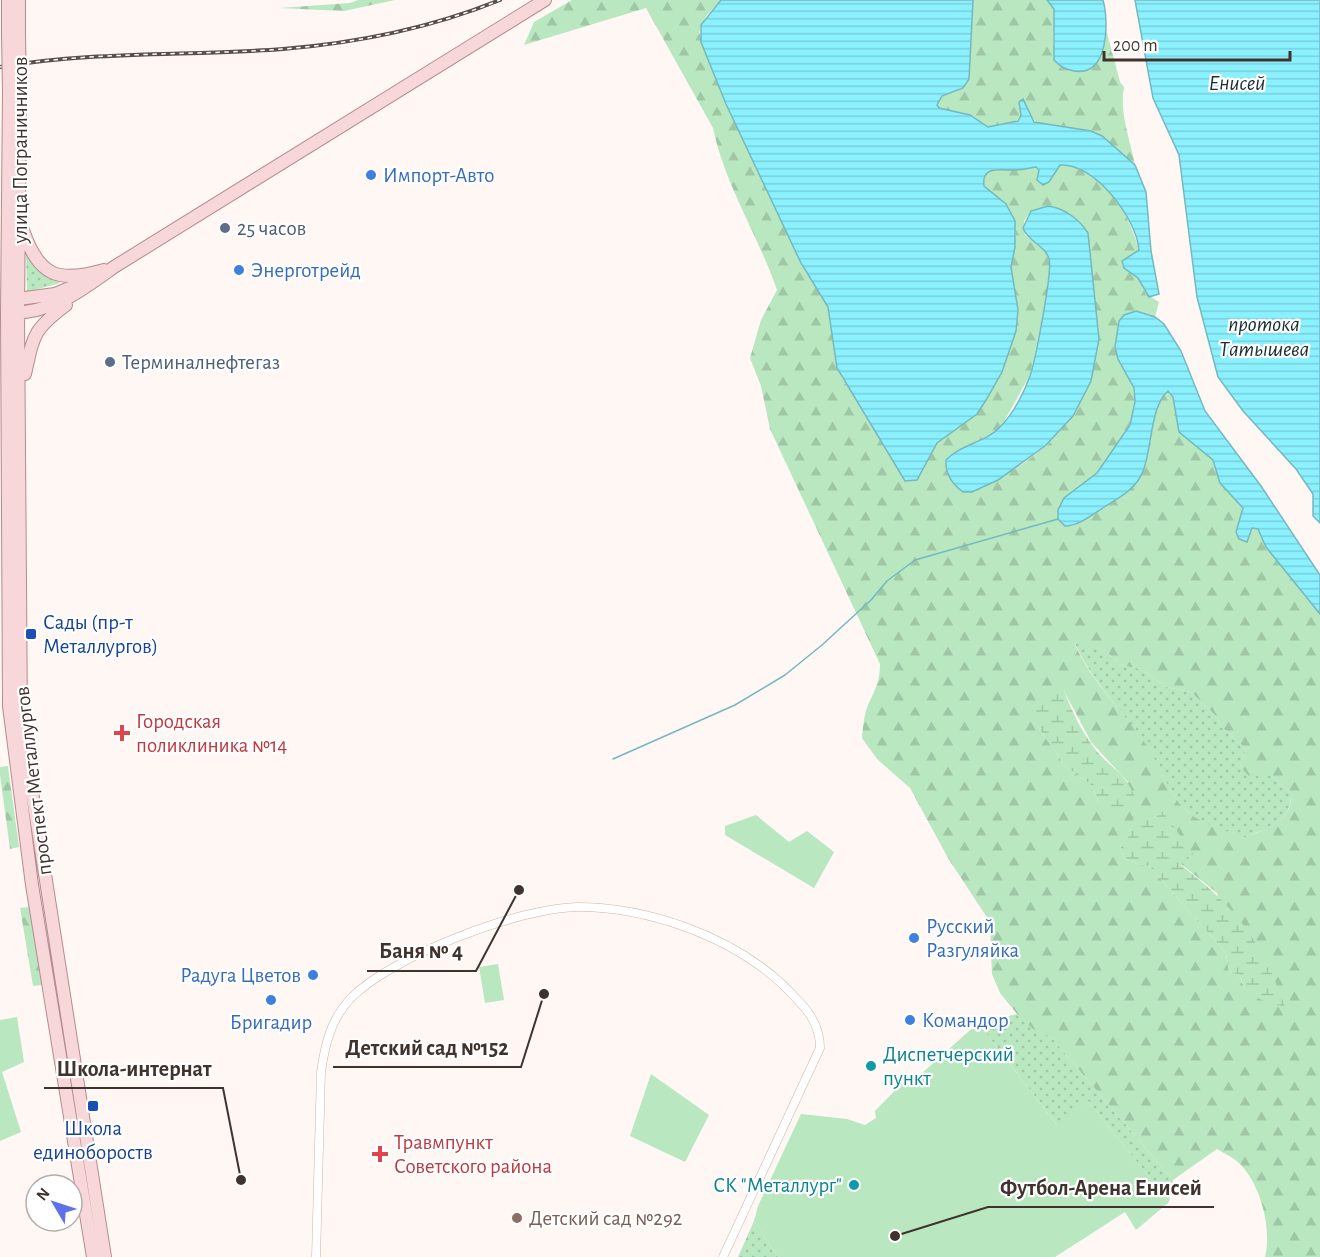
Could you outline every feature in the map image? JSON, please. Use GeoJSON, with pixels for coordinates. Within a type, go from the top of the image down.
{"type":"FeatureCollection","features":[{"type":"Feature","properties":{"kind":"main road","name":"улица Пограничников"},"geometry":{"type":"LineString","coordinates":[[8,0],[14,34],[20,218],[9,306]]}},
{"type":"Feature","properties":{"kind":"main road","name":"улица Пограничников"},"geometry":{"type":"LineString","coordinates":[[14,34],[19,0]]}},
{"type":"Feature","properties":{"kind":"main road"},"geometry":{"type":"LineString","coordinates":[[9,306],[56,294],[114,267],[545,0]]}},
{"type":"Feature","properties":{"kind":"main road","name":"улица Пограничников"},"geometry":{"type":"LineString","coordinates":[[9,306],[9,210],[15,92]]}},
{"type":"Feature","properties":{"kind":"main road"},"geometry":{"type":"LineString","coordinates":[[0,245],[9,210]]}},
{"type":"Feature","properties":{"kind":"main road"},"geometry":{"type":"LineString","coordinates":[[20,218],[33,258],[43,268],[69,278],[114,267]]}},
{"type":"Feature","properties":{"kind":"main road"},"geometry":{"type":"LineString","coordinates":[[13,394],[38,328],[114,267]]}},
{"type":"Feature","properties":{"kind":"main road","name":"проспект Металлургов"},"geometry":{"type":"LineString","coordinates":[[9,306],[21,721],[105,1257]]}},
{"type":"Feature","properties":{"kind":"main road"},"geometry":{"type":"LineString","coordinates":[[0,373],[13,394]]}},
{"type":"Feature","properties":{"kind":"main road","name":"проспект Металлургов"},"geometry":{"type":"LineString","coordinates":[[13,394],[9,706],[32,885],[93,1257]]}},
{"type":"Feature","properties":{"kind":"street"},"geometry":{"type":"LineString","coordinates":[[316,1257],[321,1077],[325,1042],[341,1011],[367,984],[410,958],[438,946],[545,911],[567,908],[621,911],[715,937],[776,979],[810,1013],[820,1032],[820,1048],[723,1257]]}},
{"type":"Feature","properties":{"kind":"green space"},"geometry":{"type":"Polygon","coordinates":[[[358,0],[395,0],[344,11],[279,8],[350,3],[358,0]]]}},
{"type":"Feature","properties":{"kind":"green space"},"geometry":{"type":"Polygon","coordinates":[[[572,0],[721,0],[706,16],[699,32],[726,104],[801,263],[828,307],[837,368],[843,380],[917,480],[937,443],[977,413],[986,400],[1002,372],[1016,331],[1018,310],[1011,267],[1016,233],[1006,204],[984,186],[986,174],[994,170],[1036,167],[1039,169],[1043,185],[1046,184],[1056,167],[1071,166],[1098,181],[1121,206],[1139,248],[1137,253],[1122,261],[1122,265],[1138,278],[1146,294],[1159,302],[1155,317],[1146,313],[1123,367],[1131,381],[1134,395],[1134,409],[1130,424],[1106,463],[1079,489],[1072,526],[1092,516],[1134,484],[1145,465],[1155,415],[1167,391],[1173,397],[1179,432],[1213,460],[1220,483],[1243,508],[1236,532],[1251,530],[1254,527],[1258,529],[1274,557],[1320,614],[1320,1257],[1265,1257],[1267,1234],[1263,1208],[1254,1184],[1239,1163],[1217,1149],[1173,1180],[1051,1037],[1033,1029],[1000,993],[992,974],[990,922],[948,858],[910,788],[877,759],[862,738],[863,725],[878,680],[880,664],[770,429],[761,386],[750,358],[761,320],[777,290],[725,170],[713,128],[646,8],[524,45],[534,22],[572,0]],[[1031,211],[1024,221],[1025,235],[1047,253],[1050,265],[1049,287],[1030,375],[1001,427],[989,437],[958,451],[950,478],[963,492],[983,488],[1024,463],[1046,446],[1073,416],[1099,339],[1088,233],[1031,211]],[[1074,642],[1098,683],[1148,747],[1171,791],[1189,813],[1244,838],[1270,827],[1288,811],[1291,792],[1270,775],[1249,776],[1240,767],[1246,749],[1221,726],[1217,717],[1191,692],[1166,687],[1141,669],[1120,665],[1106,651],[1074,642]],[[1064,691],[1033,720],[1066,767],[1090,784],[1099,803],[1128,782],[1091,742],[1064,691]],[[1164,813],[1149,819],[1134,819],[1128,837],[1120,844],[1124,859],[1150,867],[1226,953],[1229,972],[1239,975],[1245,990],[1217,893],[1181,864],[1164,813]]]}},
{"type":"Feature","properties":{"kind":"green space"},"geometry":{"type":"Polygon","coordinates":[[[973,0],[1047,0],[1054,9],[1053,45],[1105,42],[1106,29],[1120,82],[1124,87],[1124,116],[1135,165],[1102,136],[1058,125],[1039,124],[1019,108],[1021,115],[1015,122],[988,127],[973,116],[939,108],[937,105],[939,98],[963,88],[969,79],[973,0]]]}},
{"type":"Feature","properties":{"kind":"green space"},"geometry":{"type":"Polygon","coordinates":[[[26,252],[60,283],[27,292],[26,252]]]}},
{"type":"Feature","properties":{"kind":"green space"},"geometry":{"type":"Polygon","coordinates":[[[1074,641],[1106,651],[1120,665],[1141,669],[1166,687],[1191,692],[1217,717],[1221,726],[1246,749],[1240,767],[1270,775],[1291,792],[1290,803],[1283,818],[1270,827],[1244,838],[1208,824],[1189,813],[1176,799],[1138,734],[1089,669],[1074,641]]]}},
{"type":"Feature","properties":{"kind":"green space"},"geometry":{"type":"Polygon","coordinates":[[[1064,691],[1075,717],[1090,742],[1124,778],[1135,797],[1125,810],[1112,816],[1099,803],[1090,784],[1066,767],[1033,720],[1042,699],[1064,691]]]}},
{"type":"Feature","properties":{"kind":"green space"},"geometry":{"type":"Polygon","coordinates":[[[8,766],[19,847],[10,849],[0,775],[0,767],[8,766]]]}},
{"type":"Feature","properties":{"kind":"green space"},"geometry":{"type":"Polygon","coordinates":[[[1164,813],[1193,854],[1181,865],[1218,896],[1245,927],[1266,962],[1285,1007],[1257,998],[1247,990],[1239,975],[1229,972],[1226,953],[1150,867],[1124,859],[1120,844],[1128,837],[1133,819],[1149,819],[1164,813]]]}},
{"type":"Feature","properties":{"kind":"green space"},"geometry":{"type":"Polygon","coordinates":[[[756,815],[789,842],[807,831],[834,852],[814,888],[725,835],[725,826],[756,815]]]}},
{"type":"Feature","properties":{"kind":"green space"},"geometry":{"type":"Polygon","coordinates":[[[29,907],[42,985],[33,986],[20,908],[29,907]]]}},
{"type":"Feature","properties":{"kind":"green space"},"geometry":{"type":"Polygon","coordinates":[[[498,964],[504,1000],[485,1003],[479,967],[498,964]]]}},
{"type":"Feature","properties":{"kind":"green space"},"geometry":{"type":"Polygon","coordinates":[[[1017,1014],[1033,1028],[1051,1037],[1173,1180],[1169,1202],[1088,1101],[1058,1126],[978,1023],[1017,1014]]]}},
{"type":"Feature","properties":{"kind":"green space"},"geometry":{"type":"Polygon","coordinates":[[[17,1017],[24,1062],[2,1072],[21,1132],[0,1141],[0,1020],[17,1017]]]}},
{"type":"Feature","properties":{"kind":"green space"},"geometry":{"type":"Polygon","coordinates":[[[978,1023],[1057,1125],[1088,1101],[1169,1202],[1136,1230],[1125,1212],[1055,1257],[778,1257],[754,1221],[758,1206],[801,1114],[847,1119],[865,1125],[876,1118],[875,1111],[906,1079],[911,1083],[978,1023]]]}},
{"type":"Feature","properties":{"kind":"green space"},"geometry":{"type":"Polygon","coordinates":[[[651,1074],[709,1115],[685,1162],[630,1136],[651,1074]]]}},
{"type":"Feature","properties":{"kind":"green space"},"geometry":{"type":"Polygon","coordinates":[[[754,1221],[778,1257],[738,1257],[754,1221]]]}},
{"type":"Feature","properties":{"kind":"water"},"geometry":{"type":"Polygon","coordinates":[[[721,0],[973,0],[969,79],[963,88],[942,96],[937,105],[939,108],[970,115],[988,127],[1018,121],[1021,115],[1019,102],[1023,99],[1034,122],[1091,131],[1102,136],[1135,165],[1146,192],[1151,251],[1159,294],[1149,297],[1138,278],[1124,268],[1122,261],[1139,250],[1136,237],[1122,209],[1099,182],[1073,167],[1060,165],[1049,182],[1043,185],[1037,180],[1039,170],[1036,167],[1021,170],[994,170],[986,174],[984,186],[1006,204],[1015,221],[1015,247],[1011,267],[1018,310],[1016,331],[1002,372],[977,414],[937,443],[917,480],[905,481],[837,368],[828,307],[801,263],[726,104],[701,42],[701,25],[721,0]]]}},
{"type":"Feature","properties":{"kind":"water"},"geometry":{"type":"Polygon","coordinates":[[[1047,0],[1103,0],[1106,21],[1104,46],[1100,57],[1086,71],[1074,71],[1054,60],[1054,9],[1047,0]]]}},
{"type":"Feature","properties":{"kind":"water","name":"Енисей"},"geometry":{"type":"Polygon","coordinates":[[[1135,0],[1320,0],[1320,523],[1313,516],[1313,494],[1296,469],[1243,411],[1218,377],[1197,297],[1179,155],[1153,98],[1135,0]]]}},
{"type":"Feature","properties":{"kind":"water"},"geometry":{"type":"Polygon","coordinates":[[[1048,206],[1071,215],[1088,233],[1099,339],[1091,381],[1073,416],[1045,446],[998,480],[972,492],[963,492],[950,478],[946,460],[1000,427],[1018,403],[1030,376],[1043,316],[1050,267],[1047,254],[1025,233],[1023,228],[1031,211],[1048,206]]]}},
{"type":"Feature","properties":{"kind":"water"},"geometry":{"type":"Polygon","coordinates":[[[1136,311],[1155,317],[1164,324],[1181,351],[1205,411],[1261,486],[1320,575],[1320,614],[1266,547],[1258,529],[1252,528],[1247,542],[1239,539],[1236,532],[1243,508],[1220,483],[1213,460],[1179,432],[1173,397],[1168,391],[1157,409],[1147,459],[1136,484],[1080,522],[1065,526],[1058,519],[1058,510],[1064,498],[1097,473],[1130,425],[1135,402],[1134,388],[1118,359],[1115,347],[1119,321],[1124,315],[1136,311]]]}},
{"type":"Feature","properties":{"kind":"waterway"},"geometry":{"type":"LineString","coordinates":[[613,759],[735,705],[785,675],[871,600],[887,581],[915,560],[1058,519]]}},
{"type":"Feature","properties":{"kind":"railway"},"geometry":{"type":"LineString","coordinates":[[0,67],[70,58],[248,51],[338,43],[421,26],[500,0]]}},
{"type":"Feature","properties":{"kind":"place","name":"Импорт-Авто"},"geometry":{"type":"Point","coordinates":[371,175]}},
{"type":"Feature","properties":{"kind":"place","name":"25 часов"},"geometry":{"type":"Point","coordinates":[225,228]}},
{"type":"Feature","properties":{"kind":"place","name":"Энерготрейд"},"geometry":{"type":"Point","coordinates":[239,270]}},
{"type":"Feature","properties":{"kind":"place","name":"Терминалнефтегаз"},"geometry":{"type":"Point","coordinates":[110,362]}},
{"type":"Feature","properties":{"kind":"place","name":"Сады (пр-т Металлургов)"},"geometry":{"type":"Point","coordinates":[31,634]}},
{"type":"Feature","properties":{"kind":"place","name":"Городская поликлиника №14"},"geometry":{"type":"Point","coordinates":[122,733]}},
{"type":"Feature","properties":{"kind":"place","name":"Баня № 4"},"geometry":{"type":"Point","coordinates":[519,890]}},
{"type":"Feature","properties":{"kind":"place","name":"Русский Разгуляйка"},"geometry":{"type":"Point","coordinates":[914,938]}},
{"type":"Feature","properties":{"kind":"place","name":"Радуга Цветов"},"geometry":{"type":"Point","coordinates":[313,975]}},
{"type":"Feature","properties":{"kind":"place","name":"Детский сад №152"},"geometry":{"type":"Point","coordinates":[544,994]}},
{"type":"Feature","properties":{"kind":"place","name":"Бригадир"},"geometry":{"type":"Point","coordinates":[271,1000]}},
{"type":"Feature","properties":{"kind":"place","name":"Командор"},"geometry":{"type":"Point","coordinates":[910,1020]}},
{"type":"Feature","properties":{"kind":"place","name":"Диспетчерский пункт"},"geometry":{"type":"Point","coordinates":[871,1066]}},
{"type":"Feature","properties":{"kind":"place","name":"Школа единобороств"},"geometry":{"type":"Point","coordinates":[93,1106]}},
{"type":"Feature","properties":{"kind":"place","name":"Травмпункт Советского района"},"geometry":{"type":"Point","coordinates":[380,1154]}},
{"type":"Feature","properties":{"kind":"place","name":"Школа-интернат"},"geometry":{"type":"Point","coordinates":[241,1180]}},
{"type":"Feature","properties":{"kind":"place","name":"СК \"Металлург\""},"geometry":{"type":"Point","coordinates":[854,1185]}},
{"type":"Feature","properties":{"kind":"place","name":"Детский сад №292"},"geometry":{"type":"Point","coordinates":[517,1218]}},
{"type":"Feature","properties":{"kind":"place","name":"Футбол-Арена Енисей"},"geometry":{"type":"Point","coordinates":[895,1236]}},
{"type":"Feature","properties":{"kind":"water label","name":"протока Татышева"},"geometry":{"type":"Point","coordinates":[1264,336]}}]}
